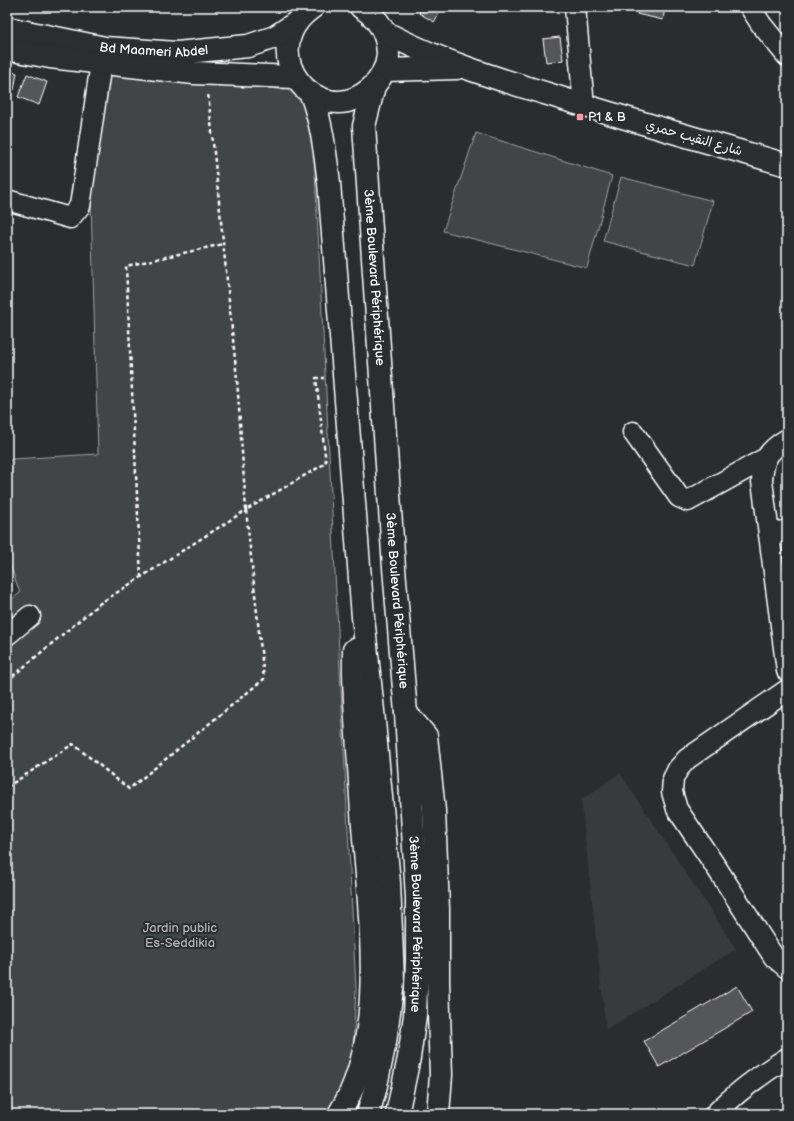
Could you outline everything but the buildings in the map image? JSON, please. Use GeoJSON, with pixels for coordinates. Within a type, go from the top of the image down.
{"type":"FeatureCollection","features":[{"type":"Feature","properties":{"kind":"main road","name":"Bd Maameri Abdel"},"geometry":{"type":"LineString","coordinates":[[7,28],[105,48],[177,53],[248,46],[275,37],[303,13]]}},
{"type":"Feature","properties":{"kind":"main road"},"geometry":{"type":"LineString","coordinates":[[303,13],[291,31],[287,55],[294,77],[311,94],[327,100],[344,101],[355,99],[365,94],[379,78]]}},
{"type":"Feature","properties":{"kind":"main road","name":"شارع النقيب حمري"},"geometry":{"type":"LineString","coordinates":[[372,15],[406,44],[465,67],[584,106],[787,165]]}},
{"type":"Feature","properties":{"kind":"main road","name":"3ème Boulevard Périphérique"},"geometry":{"type":"LineString","coordinates":[[372,15],[387,45],[388,51],[388,58],[379,78],[364,126],[406,713],[417,898],[415,1016],[409,1058],[397,1114]]}},
{"type":"Feature","properties":{"kind":"main road","name":"Bd Maameri Abdel"},"geometry":{"type":"LineString","coordinates":[[7,49],[50,57],[101,63],[204,73],[294,77]]}},
{"type":"Feature","properties":{"kind":"main road","name":"شارع النقيب حمري"},"geometry":{"type":"LineString","coordinates":[[379,78],[465,67]]}},
{"type":"Feature","properties":{"kind":"main road","name":"3ème Boulevard Périphérique"},"geometry":{"type":"LineString","coordinates":[[311,94],[318,112],[329,183],[363,617],[374,711],[388,875],[393,981],[385,1042],[375,1090],[368,1114]]}},
{"type":"Feature","properties":{"kind":"main road"},"geometry":{"type":"LineString","coordinates":[[339,1114],[348,1101],[355,1084],[364,1053],[371,1013],[372,977],[369,901],[354,662],[356,632],[363,617]]}},
{"type":"Feature","properties":{"kind":"main road"},"geometry":{"type":"LineString","coordinates":[[406,713],[426,736],[434,811],[438,909],[438,981],[441,1075],[438,1114]]}},
{"type":"Feature","properties":{"kind":"street"},"geometry":{"type":"LineString","coordinates":[[575,7],[584,106]]}},
{"type":"Feature","properties":{"kind":"street"},"geometry":{"type":"LineString","coordinates":[[750,7],[768,33],[787,56]]}},
{"type":"Feature","properties":{"kind":"street"},"geometry":{"type":"LineString","coordinates":[[7,200],[70,218],[80,206],[101,63]]}},
{"type":"Feature","properties":{"kind":"street"},"geometry":{"type":"LineString","coordinates":[[633,432],[679,497],[688,501],[766,458]]}},
{"type":"Feature","properties":{"kind":"street"},"geometry":{"type":"LineString","coordinates":[[787,439],[775,447],[766,458],[762,468],[762,481],[778,533],[787,671]]}},
{"type":"Feature","properties":{"kind":"street"},"geometry":{"type":"LineString","coordinates":[[7,635],[30,616]]}},
{"type":"Feature","properties":{"kind":"street"},"geometry":{"type":"LineString","coordinates":[[787,690],[687,759],[678,769],[674,779],[672,792],[677,809],[774,957],[787,968]]}},
{"type":"Feature","properties":{"kind":"street"},"geometry":{"type":"LineString","coordinates":[[715,1114],[769,1069],[787,1058]]}},
{"type":"Feature","properties":{"kind":"path"},"geometry":{"type":"LineString","coordinates":[[7,787],[72,744],[129,788],[264,679],[246,510],[237,379],[207,85],[204,73]]}},
{"type":"Feature","properties":{"kind":"path"},"geometry":{"type":"LineString","coordinates":[[142,578],[126,266],[223,244]]}},
{"type":"Feature","properties":{"kind":"path"},"geometry":{"type":"LineString","coordinates":[[7,681],[99,604],[142,578],[246,510],[326,463],[316,378],[344,379]]}},
{"type":"Feature","properties":{"kind":"shaded area"},"geometry":{"type":"Polygon","coordinates":[[[620,773],[736,949],[606,1030],[581,800],[620,773]]]}},
{"type":"Feature","properties":{"kind":"green space","name":"Jardin public Es-Seddikia"},"geometry":{"type":"Polygon","coordinates":[[[101,63],[311,94],[356,989],[352,1067],[334,1114],[7,1114],[7,603],[20,593],[7,556],[7,464],[12,459],[98,454],[91,200],[101,63]]]}},
{"type":"Feature","properties":{"kind":"green space"},"geometry":{"type":"Polygon","coordinates":[[[476,133],[612,176],[587,268],[443,231],[476,133]]]}},
{"type":"Feature","properties":{"kind":"green space"},"geometry":{"type":"Polygon","coordinates":[[[621,177],[713,201],[695,265],[603,241],[621,177]]]}},
{"type":"Feature","properties":{"kind":"place","name":"P1 & B"},"geometry":{"type":"Point","coordinates":[580,117]}}]}
